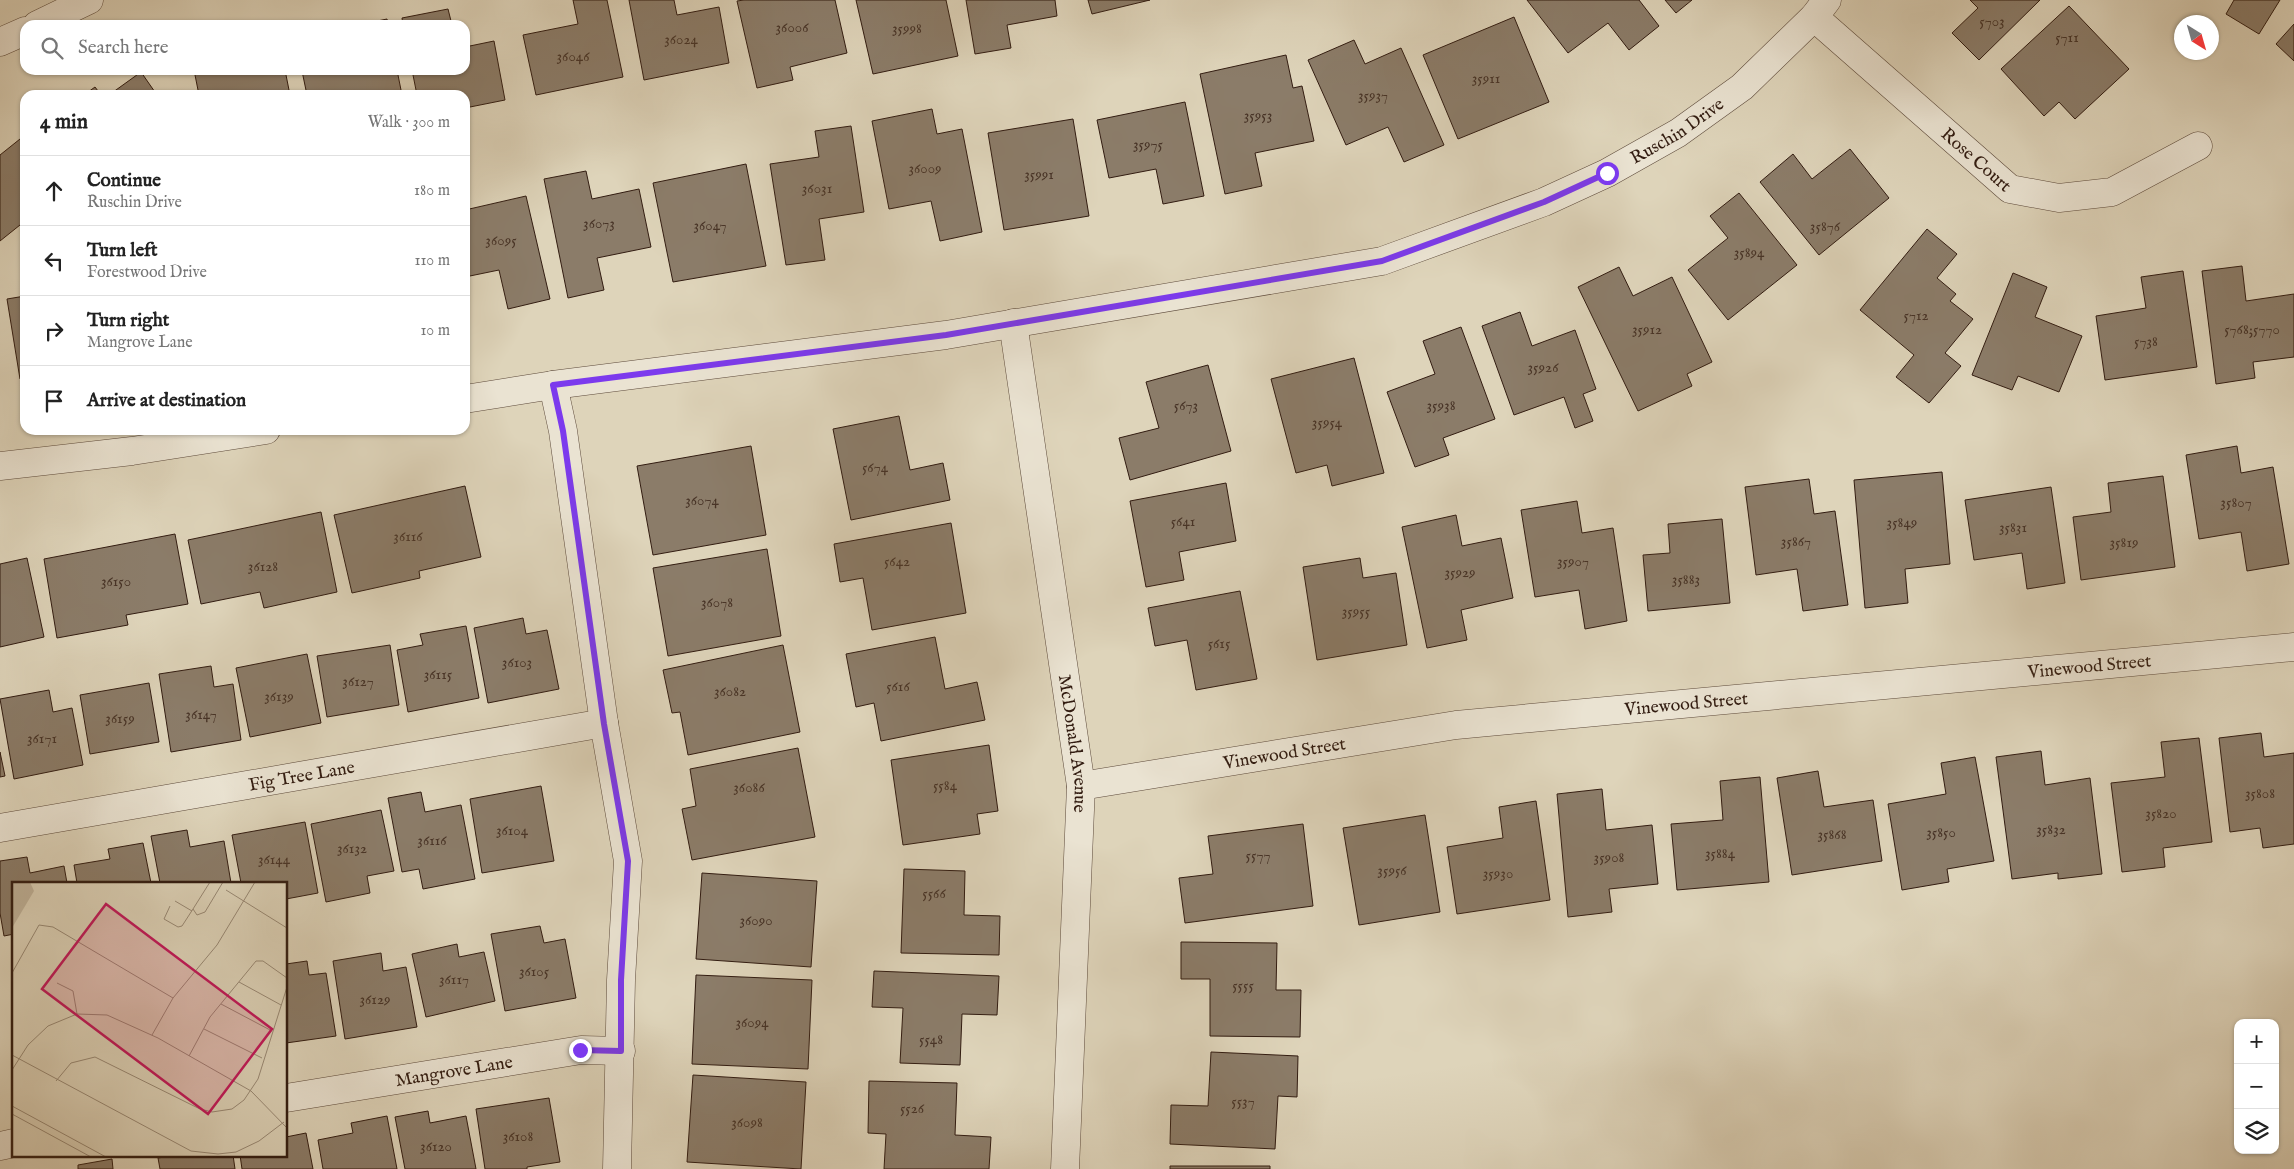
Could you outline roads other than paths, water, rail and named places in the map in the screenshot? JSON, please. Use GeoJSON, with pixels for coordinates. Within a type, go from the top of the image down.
{"type":"FeatureCollection","features":[{"type":"Feature","properties":{"kind":"street"},"geometry":{"type":"LineString","coordinates":[[48,20],[90,0]]}},
{"type":"Feature","properties":{"kind":"street","name":"Rose Court"},"geometry":{"type":"LineString","coordinates":[[1821,8],[2010,189],[2059,198],[2112,192],[2198,146]]}},
{"type":"Feature","properties":{"kind":"street","name":"Ruschin Drive"},"geometry":{"type":"LineString","coordinates":[[470,398],[553,385],[946,335],[1382,261],[1544,202],[1607,173],[1678,132],[1742,87],[1821,8]]}},
{"type":"Feature","properties":{"kind":"street"},"geometry":{"type":"LineString","coordinates":[[0,42],[20,32]]}},
{"type":"Feature","properties":{"kind":"street","name":"McDonald Avenue"},"geometry":{"type":"LineString","coordinates":[[1013,323],[1081,786],[1065,1169]]}},
{"type":"Feature","properties":{"kind":"street"},"geometry":{"type":"LineString","coordinates":[[553,385],[563,431],[604,724],[628,861],[621,980],[621,1051],[617,1169]]}},
{"type":"Feature","properties":{"kind":"street"},"geometry":{"type":"LineString","coordinates":[[0,466],[132,451],[234,435]]}},
{"type":"Feature","properties":{"kind":"street","name":"Vinewood Street"},"geometry":{"type":"LineString","coordinates":[[1081,786],[1456,725],[2294,647]]}},
{"type":"Feature","properties":{"kind":"street","name":"Fig Tree Lane"},"geometry":{"type":"LineString","coordinates":[[0,828],[604,724]]}},
{"type":"Feature","properties":{"kind":"street","name":"Mangrove Lane"},"geometry":{"type":"LineString","coordinates":[[288,1098],[580,1050],[621,1051]]}}]}
